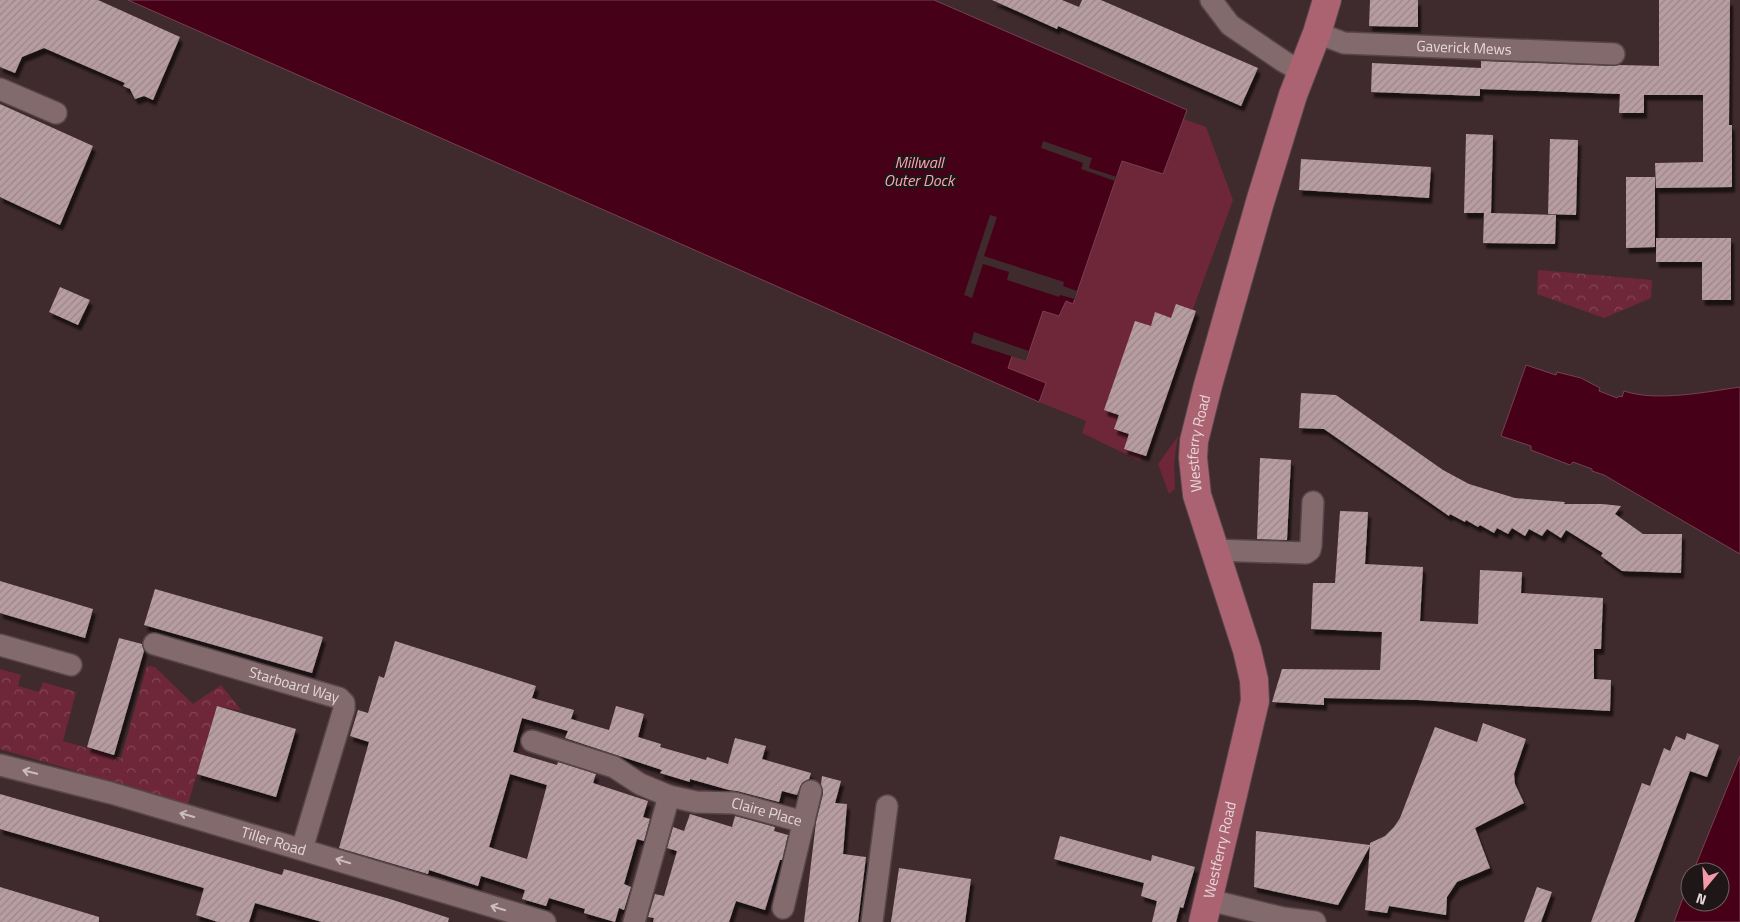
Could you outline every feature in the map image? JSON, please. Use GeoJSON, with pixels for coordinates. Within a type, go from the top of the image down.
{"type":"FeatureCollection","features":[{"type":"Feature","properties":{"kind":"main road","name":"Westferry Road"},"geometry":{"type":"LineString","coordinates":[[1206,911],[1255,701],[1254,680],[1247,650],[1197,495],[1193,458],[1194,441],[1208,384],[1260,202],[1327,0]]}},
{"type":"Feature","properties":{"kind":"street"},"geometry":{"type":"LineString","coordinates":[[1211,0],[1230,25],[1302,72]]}},
{"type":"Feature","properties":{"kind":"street","name":"Gaverick Mews"},"geometry":{"type":"LineString","coordinates":[[1317,33],[1344,44],[1614,54]]}},
{"type":"Feature","properties":{"kind":"street"},"geometry":{"type":"LineString","coordinates":[[0,89],[56,113]]}},
{"type":"Feature","properties":{"kind":"street"},"geometry":{"type":"LineString","coordinates":[[1214,550],[1306,552],[1310,550],[1311,545],[1313,502]]}},
{"type":"Feature","properties":{"kind":"street","name":"Starboard Way"},"geometry":{"type":"LineString","coordinates":[[154,644],[339,698],[344,703],[302,849]]}},
{"type":"Feature","properties":{"kind":"street"},"geometry":{"type":"LineString","coordinates":[[0,645],[71,665]]}},
{"type":"Feature","properties":{"kind":"street","name":"Claire Place"},"geometry":{"type":"LineString","coordinates":[[532,741],[614,767],[640,784],[669,796],[696,802],[734,802],[804,822],[783,908]]}},
{"type":"Feature","properties":{"kind":"street","name":"Tiller Road"},"geometry":{"type":"LineString","coordinates":[[0,764],[111,793],[545,922]]}},
{"type":"Feature","properties":{"kind":"street"},"geometry":{"type":"LineString","coordinates":[[804,822],[811,791]]}},
{"type":"Feature","properties":{"kind":"street"},"geometry":{"type":"LineString","coordinates":[[634,922],[669,796]]}},
{"type":"Feature","properties":{"kind":"street"},"geometry":{"type":"LineString","coordinates":[[872,922],[887,806]]}},
{"type":"Feature","properties":{"kind":"street"},"geometry":{"type":"LineString","coordinates":[[1206,911],[1315,922]]}},
{"type":"Feature","properties":{"kind":"green space"},"geometry":{"type":"Polygon","coordinates":[[[1184,119],[1206,127],[1233,200],[1193,309],[1196,311],[1146,456],[1143,455],[1140,461],[1082,433],[1086,421],[1039,402],[1046,383],[1007,368],[1012,356],[1026,361],[1043,310],[1066,300],[1073,303],[1122,161],[1163,174],[1184,119]]]}},
{"type":"Feature","properties":{"kind":"green space"},"geometry":{"type":"Polygon","coordinates":[[[1538,270],[1652,280],[1651,298],[1604,318],[1537,294],[1538,270]]]}},
{"type":"Feature","properties":{"kind":"green space"},"geometry":{"type":"Polygon","coordinates":[[[1178,436],[1174,463],[1175,489],[1169,494],[1158,464],[1178,436]]]}},
{"type":"Feature","properties":{"kind":"green space"},"geometry":{"type":"Polygon","coordinates":[[[147,666],[155,667],[193,704],[221,685],[242,711],[217,706],[188,804],[0,749],[0,669],[21,675],[18,686],[39,692],[43,682],[76,692],[63,741],[121,758],[147,666]]]}},
{"type":"Feature","properties":{"kind":"water","name":"Millwall Outer Dock"},"geometry":{"type":"Polygon","coordinates":[[[128,0],[934,0],[1187,110],[1163,174],[1122,161],[1073,304],[1066,301],[1059,316],[1043,311],[1026,361],[1012,356],[1008,368],[1046,383],[1039,402],[128,0]]]}},
{"type":"Feature","properties":{"kind":"water"},"geometry":{"type":"Polygon","coordinates":[[[1526,365],[1556,375],[1557,372],[1581,378],[1600,388],[1599,391],[1617,398],[1619,396],[1622,397],[1624,391],[1651,396],[1666,396],[1740,387],[1740,554],[1604,475],[1592,471],[1592,469],[1573,462],[1570,465],[1531,450],[1531,446],[1501,436],[1526,365]]]}},
{"type":"Feature","properties":{"kind":"water"},"geometry":{"type":"Polygon","coordinates":[[[1740,756],[1740,922],[1674,922],[1680,906],[1680,912],[1730,912],[1730,862],[1697,862],[1740,756]]]}},
{"type":"Feature","properties":{"kind":"pier"},"geometry":{"type":"Polygon","coordinates":[[[1043,141],[1092,158],[1089,168],[1117,177],[1115,181],[1081,169],[1083,163],[1041,148],[1043,141]]]}},
{"type":"Feature","properties":{"kind":"pier"},"geometry":{"type":"Polygon","coordinates":[[[990,215],[997,217],[984,256],[1064,282],[1063,286],[1077,291],[1075,299],[1060,295],[1059,297],[1007,280],[1009,272],[983,264],[972,298],[964,295],[990,215]]]}},
{"type":"Feature","properties":{"kind":"pier"},"geometry":{"type":"Polygon","coordinates":[[[974,332],[1029,351],[1026,361],[971,343],[974,332]]]}},
{"type":"Feature","properties":{"kind":"building"},"geometry":{"type":"Polygon","coordinates":[[[0,0],[98,0],[180,37],[153,100],[144,96],[135,99],[130,89],[123,86],[125,83],[44,48],[22,57],[15,73],[0,67],[0,0]]]}},
{"type":"Feature","properties":{"kind":"building"},"geometry":{"type":"Polygon","coordinates":[[[992,0],[1062,0],[1079,7],[1082,0],[1101,0],[1258,68],[1241,106],[1058,26],[1057,29],[992,0]]]}},
{"type":"Feature","properties":{"kind":"building"},"geometry":{"type":"Polygon","coordinates":[[[1370,0],[1418,0],[1418,27],[1369,26],[1370,0]]]}},
{"type":"Feature","properties":{"kind":"building"},"geometry":{"type":"Polygon","coordinates":[[[1659,0],[1730,0],[1729,125],[1732,125],[1732,187],[1656,188],[1655,163],[1703,162],[1703,95],[1644,95],[1644,113],[1619,113],[1620,94],[1480,89],[1480,96],[1371,92],[1372,63],[1481,68],[1481,61],[1659,66],[1659,0]]]}},
{"type":"Feature","properties":{"kind":"building"},"geometry":{"type":"Polygon","coordinates":[[[0,104],[93,146],[60,225],[0,197],[0,104]]]}},
{"type":"Feature","properties":{"kind":"building"},"geometry":{"type":"Polygon","coordinates":[[[1466,134],[1493,135],[1491,213],[1556,215],[1555,244],[1483,243],[1484,213],[1464,213],[1466,134]]]}},
{"type":"Feature","properties":{"kind":"building"},"geometry":{"type":"Polygon","coordinates":[[[1550,139],[1578,140],[1576,215],[1548,214],[1550,139]]]}},
{"type":"Feature","properties":{"kind":"building"},"geometry":{"type":"Polygon","coordinates":[[[1301,159],[1431,167],[1429,198],[1299,190],[1301,159]]]}},
{"type":"Feature","properties":{"kind":"building"},"geometry":{"type":"Polygon","coordinates":[[[1626,177],[1655,177],[1655,247],[1626,248],[1626,177]]]}},
{"type":"Feature","properties":{"kind":"building"},"geometry":{"type":"Polygon","coordinates":[[[1656,238],[1731,238],[1731,300],[1702,300],[1702,262],[1656,262],[1656,238]]]}},
{"type":"Feature","properties":{"kind":"building"},"geometry":{"type":"Polygon","coordinates":[[[60,287],[90,300],[78,325],[49,312],[60,287]]]}},
{"type":"Feature","properties":{"kind":"building"},"geometry":{"type":"Polygon","coordinates":[[[1176,304],[1196,311],[1146,456],[1124,449],[1129,434],[1114,429],[1119,415],[1104,410],[1135,321],[1151,326],[1155,312],[1171,318],[1176,304]]]}},
{"type":"Feature","properties":{"kind":"building"},"geometry":{"type":"Polygon","coordinates":[[[1301,393],[1336,395],[1443,470],[1469,484],[1515,498],[1565,502],[1564,504],[1621,506],[1615,514],[1643,534],[1682,534],[1681,573],[1622,571],[1601,556],[1603,553],[1566,530],[1561,538],[1547,529],[1542,536],[1529,529],[1525,536],[1512,528],[1508,534],[1497,528],[1494,533],[1480,525],[1478,527],[1466,520],[1465,522],[1450,514],[1449,516],[1324,429],[1299,428],[1301,393]]]}},
{"type":"Feature","properties":{"kind":"building"},"geometry":{"type":"Polygon","coordinates":[[[1260,458],[1291,460],[1287,540],[1257,539],[1260,458]]]}},
{"type":"Feature","properties":{"kind":"building"},"geometry":{"type":"Polygon","coordinates":[[[1340,511],[1368,512],[1365,564],[1423,567],[1420,621],[1478,624],[1480,570],[1522,572],[1521,593],[1603,598],[1601,649],[1594,649],[1594,679],[1611,680],[1610,711],[1418,700],[1324,698],[1324,705],[1272,702],[1282,669],[1380,670],[1382,632],[1311,629],[1313,583],[1335,583],[1340,511]]]}},
{"type":"Feature","properties":{"kind":"building"},"geometry":{"type":"Polygon","coordinates":[[[0,581],[93,609],[85,638],[0,613],[0,581]]]}},
{"type":"Feature","properties":{"kind":"building"},"geometry":{"type":"Polygon","coordinates":[[[155,589],[323,637],[312,673],[144,625],[155,589]]]}},
{"type":"Feature","properties":{"kind":"building"},"geometry":{"type":"Polygon","coordinates":[[[119,638],[142,644],[144,651],[114,755],[87,747],[119,638]]]}},
{"type":"Feature","properties":{"kind":"building"},"geometry":{"type":"Polygon","coordinates":[[[395,641],[536,686],[532,698],[574,710],[571,719],[609,730],[616,706],[644,714],[638,737],[661,744],[660,747],[706,760],[707,757],[728,764],[735,738],[766,746],[762,759],[811,773],[809,779],[802,783],[797,795],[782,791],[779,802],[690,779],[690,782],[660,773],[662,770],[565,738],[568,731],[522,718],[513,752],[557,765],[558,762],[596,774],[593,783],[648,801],[643,817],[650,819],[644,841],[637,839],[624,884],[631,887],[624,910],[619,908],[615,922],[584,913],[585,909],[549,898],[546,906],[522,899],[525,890],[481,876],[478,886],[429,870],[428,874],[339,848],[369,742],[350,736],[358,710],[368,713],[379,676],[384,678],[395,641]],[[510,774],[489,847],[527,859],[547,785],[510,774]]]}},
{"type":"Feature","properties":{"kind":"building"},"geometry":{"type":"Polygon","coordinates":[[[217,706],[296,729],[276,797],[197,774],[217,706]]]}},
{"type":"Feature","properties":{"kind":"building"},"geometry":{"type":"Polygon","coordinates":[[[1483,723],[1526,739],[1514,774],[1515,784],[1524,803],[1475,828],[1490,868],[1457,882],[1447,897],[1446,915],[1389,906],[1387,913],[1365,910],[1370,846],[1338,905],[1254,887],[1256,831],[1370,845],[1370,843],[1385,836],[1400,818],[1435,727],[1477,742],[1483,723]]]}},
{"type":"Feature","properties":{"kind":"building"},"geometry":{"type":"Polygon","coordinates":[[[1687,733],[1719,745],[1707,777],[1690,771],[1634,922],[1591,922],[1642,783],[1650,786],[1664,748],[1670,751],[1676,736],[1685,740],[1687,733]]]}},
{"type":"Feature","properties":{"kind":"building"},"geometry":{"type":"Polygon","coordinates":[[[822,776],[841,781],[835,803],[847,804],[843,854],[866,857],[858,922],[804,922],[816,822],[823,794],[822,776]]]}},
{"type":"Feature","properties":{"kind":"building"},"geometry":{"type":"Polygon","coordinates":[[[0,794],[282,875],[284,869],[390,899],[449,918],[448,922],[322,922],[255,903],[249,922],[218,922],[196,915],[204,888],[0,829],[0,794]]]}},
{"type":"Feature","properties":{"kind":"building"},"geometry":{"type":"Polygon","coordinates":[[[690,814],[732,827],[735,816],[775,827],[774,831],[788,835],[782,860],[780,860],[765,910],[736,901],[729,922],[653,922],[654,918],[648,917],[655,894],[664,896],[677,851],[667,848],[673,827],[684,831],[690,814]]]}},
{"type":"Feature","properties":{"kind":"building"},"geometry":{"type":"Polygon","coordinates":[[[1060,836],[1151,861],[1152,855],[1195,867],[1183,908],[1180,907],[1176,922],[1152,922],[1157,901],[1141,896],[1144,883],[1054,859],[1060,836]]]}},
{"type":"Feature","properties":{"kind":"building"},"geometry":{"type":"Polygon","coordinates":[[[899,868],[971,879],[965,922],[891,922],[899,868]]]}},
{"type":"Feature","properties":{"kind":"building"},"geometry":{"type":"Polygon","coordinates":[[[0,887],[99,917],[99,922],[0,922],[0,887]]]}},
{"type":"Feature","properties":{"kind":"building"},"geometry":{"type":"Polygon","coordinates":[[[1537,887],[1552,892],[1541,922],[1524,922],[1537,887]]]}}]}
